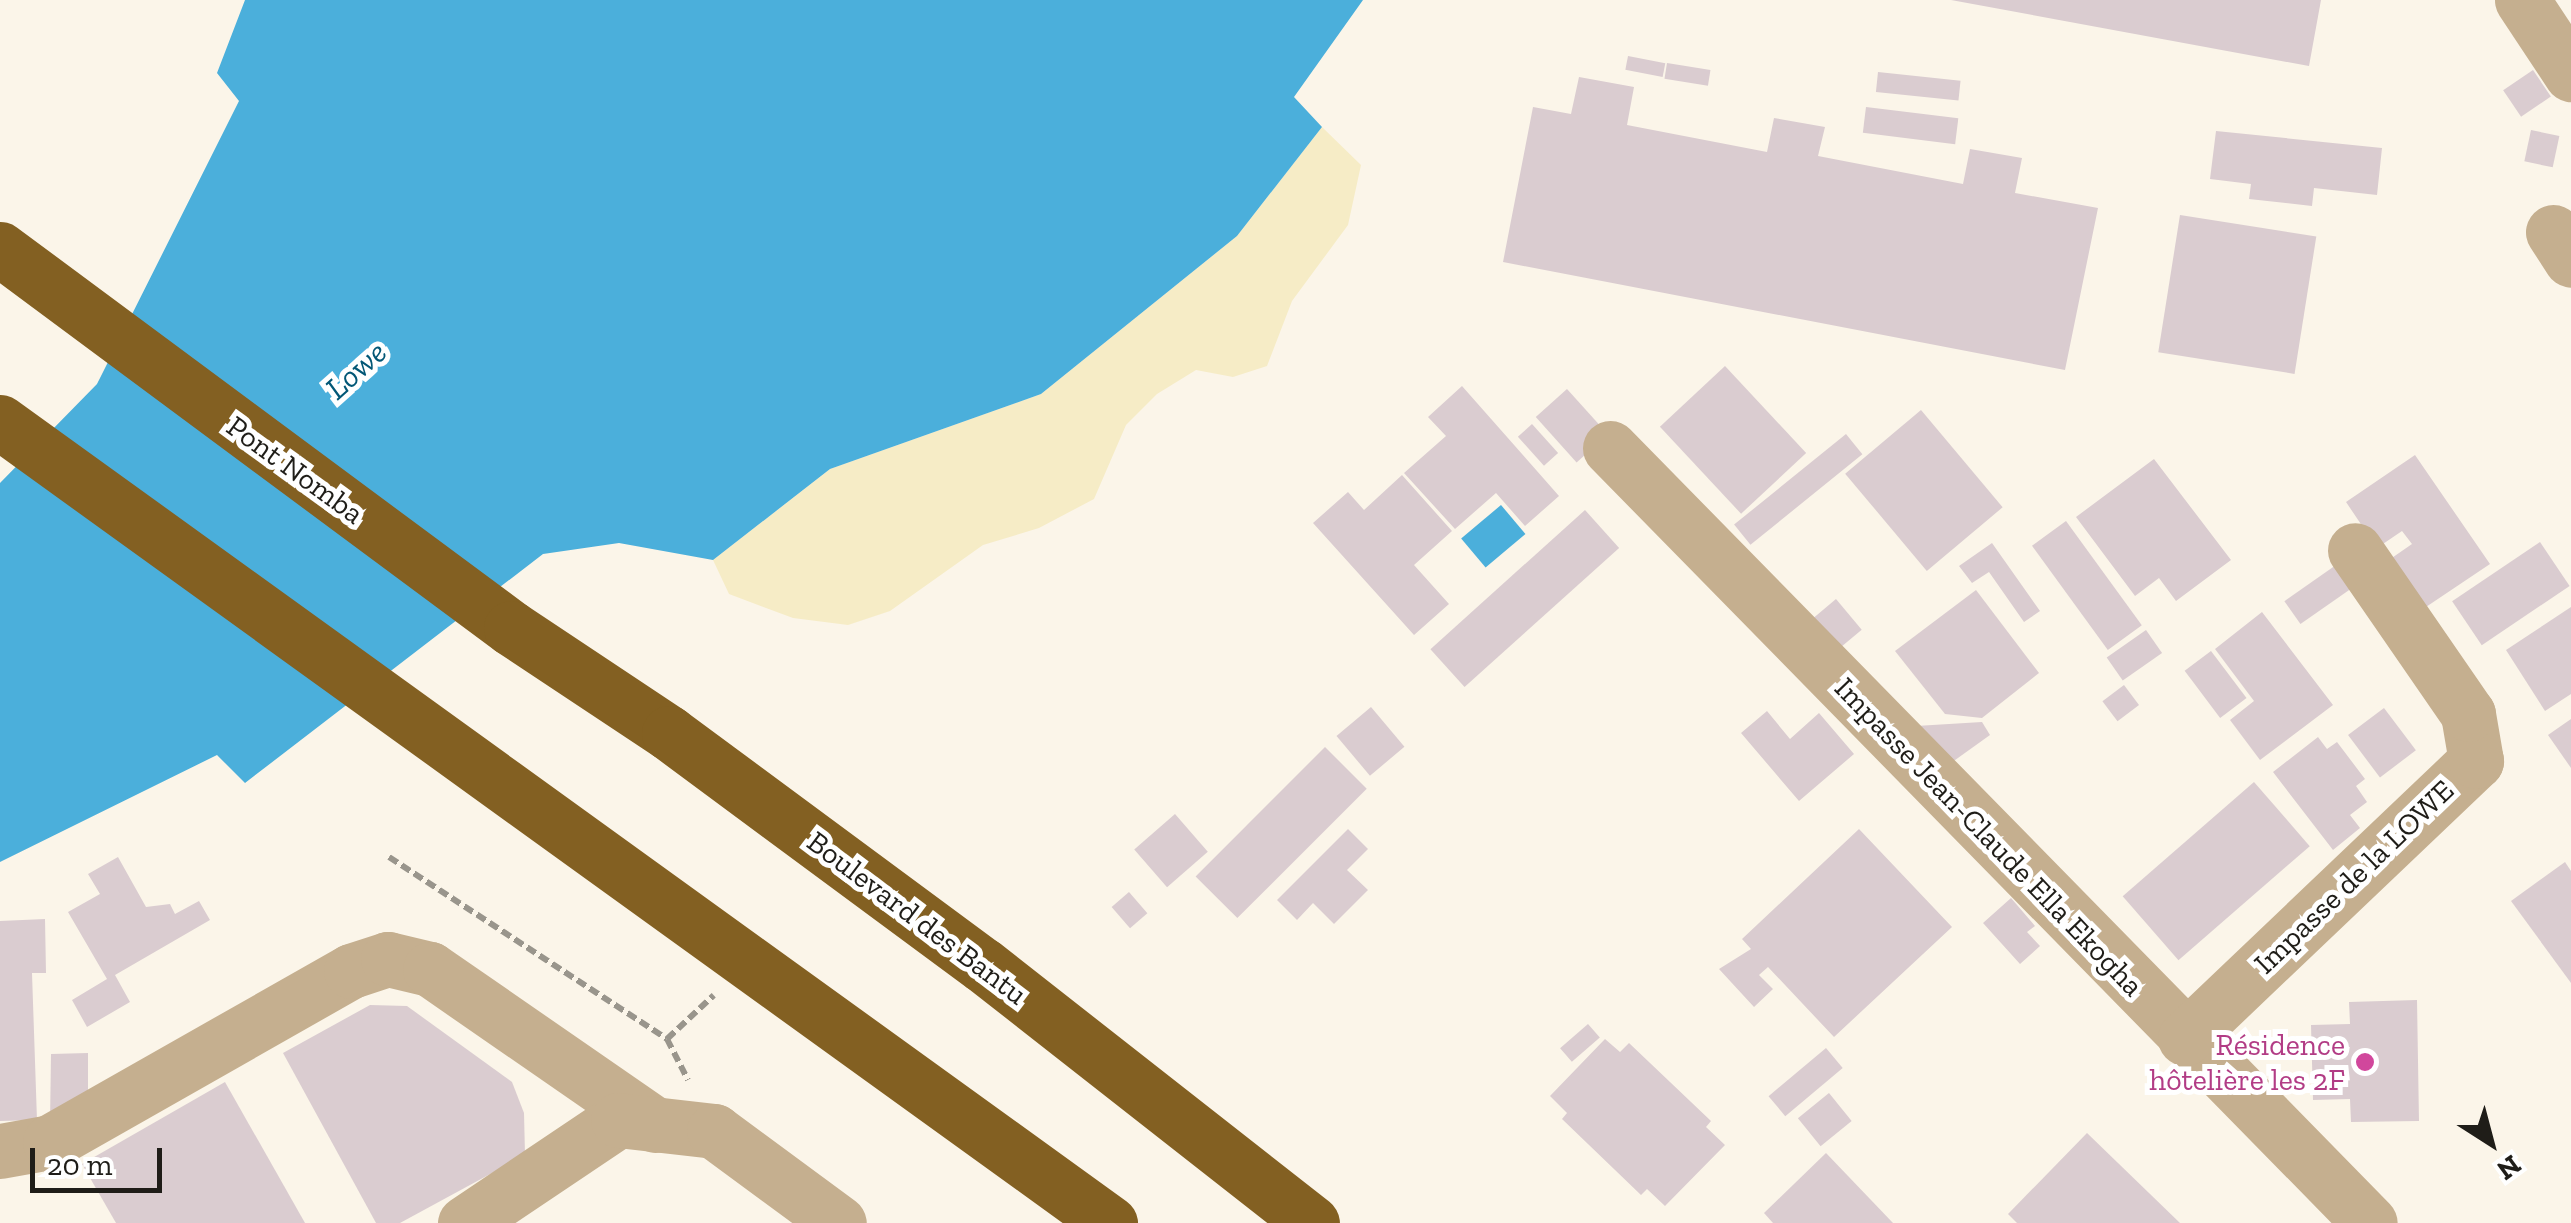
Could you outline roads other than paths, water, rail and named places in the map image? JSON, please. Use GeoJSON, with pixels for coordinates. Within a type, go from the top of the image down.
{"type":"FeatureCollection","features":[{"type":"Feature","properties":{"kind":"highway","name":"Pont Nomba"},"geometry":{"type":"LineString","coordinates":[[0,249],[79,312],[511,628]]}},
{"type":"Feature","properties":{"kind":"highway"},"geometry":{"type":"LineString","coordinates":[[0,422],[1110,1223]]}},
{"type":"Feature","properties":{"kind":"highway","name":"Boulevard des Bantu"},"geometry":{"type":"LineString","coordinates":[[511,628],[669,733],[983,965],[1312,1223]]}},
{"type":"Feature","properties":{"kind":"street"},"geometry":{"type":"LineString","coordinates":[[2522,0],[2571,74]]}},
{"type":"Feature","properties":{"kind":"street","name":"Impasse Jean-Claude Ella Ekogha"},"geometry":{"type":"LineString","coordinates":[[1610,448],[2185,1038],[2220,1065],[2370,1223]]}},
{"type":"Feature","properties":{"kind":"street","name":"Impasse de la LOWE"},"geometry":{"type":"LineString","coordinates":[[2185,1038],[2476,761],[2468,714],[2355,550]]}},
{"type":"Feature","properties":{"kind":"street"},"geometry":{"type":"LineString","coordinates":[[0,1151],[50,1142],[351,970],[388,959],[430,969],[637,1122],[714,1131],[839,1223]]}},
{"type":"Feature","properties":{"kind":"street"},"geometry":{"type":"LineString","coordinates":[[464,1223],[637,1122]]}},
{"type":"Feature","properties":{"kind":"water","name":"Lowe"},"geometry":{"type":"Polygon","coordinates":[[[245,0],[1363,0],[1294,97],[1322,127],[1237,236],[1041,394],[830,469],[713,560],[619,543],[543,554],[245,783],[217,755],[0,862],[0,483],[97,384],[239,101],[217,73],[245,0]]]}},
{"type":"Feature","properties":{"kind":"water"},"geometry":{"type":"Polygon","coordinates":[[[1501,505],[1525,534],[1486,568],[1461,538],[1501,505]]]}},
{"type":"Feature","properties":{"kind":"place","name":"Résidence hôtelière les 2F"},"geometry":{"type":"Point","coordinates":[2365,1062]}}]}
